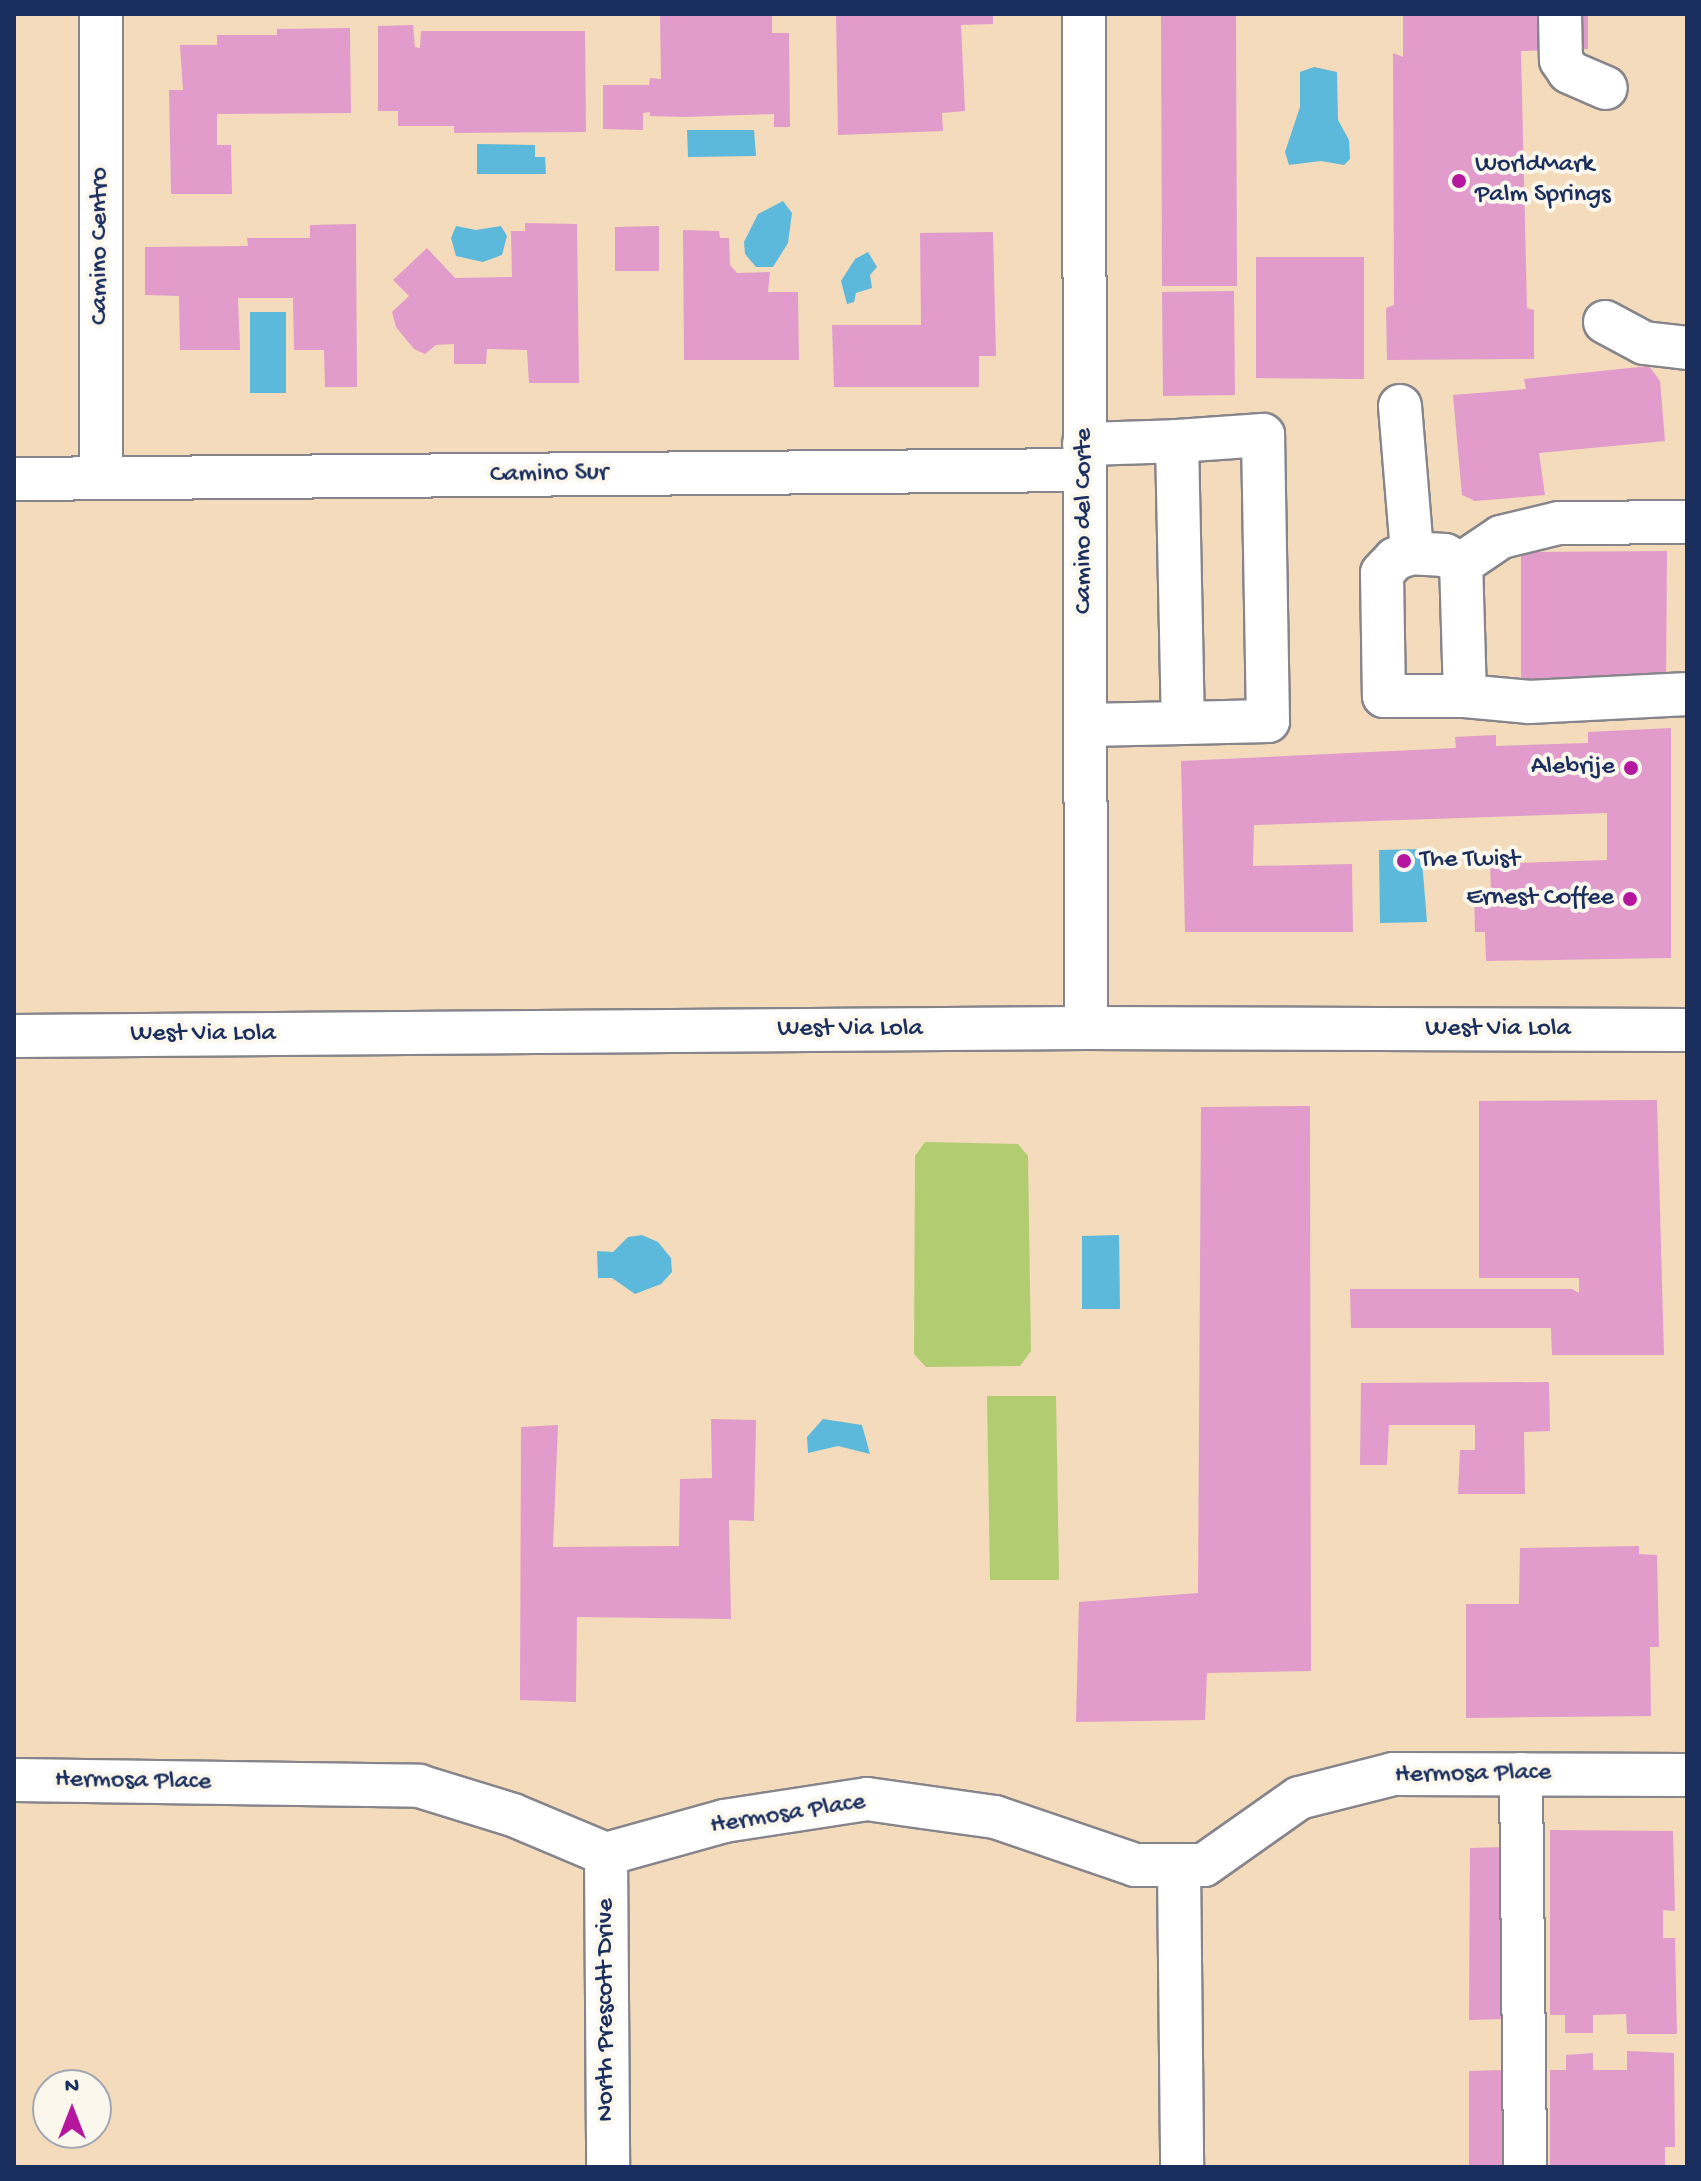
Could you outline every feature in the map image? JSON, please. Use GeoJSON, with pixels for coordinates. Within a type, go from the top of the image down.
{"type":"FeatureCollection","features":[{"type":"Feature","properties":{"kind":"street","name":"Camino Centro"},"geometry":{"type":"LineString","coordinates":[[101,14],[101,478]]}},
{"type":"Feature","properties":{"kind":"street","name":"Camino del Corte"},"geometry":{"type":"LineString","coordinates":[[1084,14],[1086,1028]]}},
{"type":"Feature","properties":{"kind":"street"},"geometry":{"type":"LineString","coordinates":[[1560,14],[1561,60],[1569,72],[1606,88]]}},
{"type":"Feature","properties":{"kind":"street"},"geometry":{"type":"LineString","coordinates":[[1605,322],[1644,343],[1687,348]]}},
{"type":"Feature","properties":{"kind":"street"},"geometry":{"type":"LineString","coordinates":[[1400,406],[1412,553]]}},
{"type":"Feature","properties":{"kind":"street","name":"Camino Sur"},"geometry":{"type":"LineString","coordinates":[[14,479],[1084,457],[1177,441],[1263,435],[1268,721],[1183,723]]}},
{"type":"Feature","properties":{"kind":"street"},"geometry":{"type":"LineString","coordinates":[[1085,725],[1183,723],[1177,441]]}},
{"type":"Feature","properties":{"kind":"street"},"geometry":{"type":"LineString","coordinates":[[1461,564],[1501,537],[1559,523],[1687,522]]}},
{"type":"Feature","properties":{"kind":"street"},"geometry":{"type":"LineString","coordinates":[[1461,564],[1445,555],[1412,553],[1395,559],[1382,573],[1384,696],[1465,696],[1530,702],[1687,694]]}},
{"type":"Feature","properties":{"kind":"street"},"geometry":{"type":"LineString","coordinates":[[1461,564],[1465,696]]}},
{"type":"Feature","properties":{"kind":"street","name":"West Via Lola"},"geometry":{"type":"LineString","coordinates":[[14,1036],[1086,1028],[1687,1030]]}},
{"type":"Feature","properties":{"kind":"street","name":"Hermosa Place"},"geometry":{"type":"LineString","coordinates":[[14,1780],[419,1786],[513,1815],[606,1854],[724,1821],[867,1799],[995,1817],[1135,1865],[1204,1865],[1299,1798],[1393,1774],[1687,1775]]}},
{"type":"Feature","properties":{"kind":"street"},"geometry":{"type":"LineString","coordinates":[[1521,1774],[1525,2167]]}},
{"type":"Feature","properties":{"kind":"street","name":"North Prescott Drive"},"geometry":{"type":"LineString","coordinates":[[606,1854],[608,2167]]}},
{"type":"Feature","properties":{"kind":"street"},"geometry":{"type":"LineString","coordinates":[[1179,1865],[1182,2167]]}},
{"type":"Feature","properties":{"kind":"green space"},"geometry":{"type":"Polygon","coordinates":[[[925,1142],[1018,1144],[1028,1156],[1031,1351],[1020,1366],[926,1367],[914,1354],[915,1156],[925,1142]]]}},
{"type":"Feature","properties":{"kind":"green space"},"geometry":{"type":"Polygon","coordinates":[[[987,1396],[1056,1396],[1059,1580],[990,1580],[987,1396]]]}},
{"type":"Feature","properties":{"kind":"water"},"geometry":{"type":"Polygon","coordinates":[[[1314,67],[1337,72],[1338,120],[1349,140],[1350,159],[1344,165],[1321,161],[1289,165],[1285,152],[1300,107],[1300,72],[1314,67]]]}},
{"type":"Feature","properties":{"kind":"water"},"geometry":{"type":"Polygon","coordinates":[[[687,130],[754,130],[756,156],[688,157],[687,130]]]}},
{"type":"Feature","properties":{"kind":"water"},"geometry":{"type":"Polygon","coordinates":[[[477,144],[535,145],[535,157],[545,157],[546,174],[477,174],[477,144]]]}},
{"type":"Feature","properties":{"kind":"water"},"geometry":{"type":"Polygon","coordinates":[[[783,201],[792,213],[788,243],[773,267],[756,267],[745,254],[744,242],[758,214],[783,201]]]}},
{"type":"Feature","properties":{"kind":"water"},"geometry":{"type":"Polygon","coordinates":[[[456,226],[476,230],[501,226],[507,236],[502,255],[483,262],[456,256],[451,238],[456,226]]]}},
{"type":"Feature","properties":{"kind":"water"},"geometry":{"type":"Polygon","coordinates":[[[868,252],[877,267],[870,275],[872,288],[856,293],[854,302],[847,304],[841,281],[855,259],[868,252]]]}},
{"type":"Feature","properties":{"kind":"water"},"geometry":{"type":"Polygon","coordinates":[[[250,312],[286,312],[286,393],[250,393],[250,312]]]}},
{"type":"Feature","properties":{"kind":"water"},"geometry":{"type":"Polygon","coordinates":[[[1421,849],[1427,922],[1380,923],[1379,850],[1421,849]]]}},
{"type":"Feature","properties":{"kind":"water"},"geometry":{"type":"Polygon","coordinates":[[[642,1235],[658,1242],[671,1258],[672,1272],[661,1284],[635,1294],[612,1278],[598,1278],[597,1251],[613,1252],[628,1237],[642,1235]]]}},
{"type":"Feature","properties":{"kind":"water"},"geometry":{"type":"Polygon","coordinates":[[[1119,1235],[1120,1309],[1082,1309],[1082,1236],[1119,1235]]]}},
{"type":"Feature","properties":{"kind":"water"},"geometry":{"type":"Polygon","coordinates":[[[823,1419],[862,1425],[870,1454],[838,1446],[808,1453],[807,1437],[823,1419]]]}},
{"type":"Feature","properties":{"kind":"building"},"geometry":{"type":"Polygon","coordinates":[[[660,14],[772,14],[772,33],[789,33],[790,127],[774,127],[774,114],[685,117],[650,116],[650,112],[643,113],[643,130],[603,129],[603,85],[649,85],[650,78],[661,79],[660,14]]]}},
{"type":"Feature","properties":{"kind":"building"},"geometry":{"type":"Polygon","coordinates":[[[836,14],[993,14],[993,24],[961,25],[965,111],[942,113],[943,131],[838,135],[836,14]]]}},
{"type":"Feature","properties":{"kind":"building"},"geometry":{"type":"Polygon","coordinates":[[[1161,14],[1236,14],[1237,286],[1162,286],[1161,14]]]}},
{"type":"Feature","properties":{"kind":"building","name":"WorldMark Palm Springs"},"geometry":{"type":"Polygon","coordinates":[[[1403,14],[1588,14],[1588,49],[1521,51],[1527,308],[1534,310],[1534,359],[1387,360],[1386,308],[1394,305],[1393,53],[1403,57],[1403,14]]]}},
{"type":"Feature","properties":{"kind":"building"},"geometry":{"type":"Polygon","coordinates":[[[413,25],[415,47],[420,48],[421,31],[585,31],[586,132],[454,133],[454,126],[398,126],[398,111],[378,111],[378,26],[413,25]]]}},
{"type":"Feature","properties":{"kind":"building"},"geometry":{"type":"Polygon","coordinates":[[[350,28],[351,113],[217,114],[217,145],[231,145],[232,194],[171,194],[169,90],[183,90],[180,45],[217,45],[217,35],[277,35],[277,29],[350,28]]]}},
{"type":"Feature","properties":{"kind":"building"},"geometry":{"type":"Polygon","coordinates":[[[525,223],[577,224],[579,383],[529,383],[527,350],[487,349],[486,364],[454,364],[454,344],[436,345],[425,354],[414,349],[396,327],[392,312],[409,296],[393,280],[427,248],[455,278],[512,277],[511,231],[525,231],[525,223]]]}},
{"type":"Feature","properties":{"kind":"building"},"geometry":{"type":"Polygon","coordinates":[[[356,224],[357,387],[325,387],[324,350],[294,350],[293,298],[238,298],[240,350],[180,350],[179,296],[145,295],[145,247],[248,246],[247,238],[310,238],[310,225],[356,224]]]}},
{"type":"Feature","properties":{"kind":"building"},"geometry":{"type":"Polygon","coordinates":[[[659,226],[659,271],[615,271],[615,227],[659,226]]]}},
{"type":"Feature","properties":{"kind":"building"},"geometry":{"type":"Polygon","coordinates":[[[683,230],[719,231],[720,238],[729,238],[730,265],[737,273],[770,272],[768,292],[798,292],[799,360],[684,360],[683,230]]]}},
{"type":"Feature","properties":{"kind":"building"},"geometry":{"type":"Polygon","coordinates":[[[993,232],[996,356],[979,356],[979,387],[834,387],[832,325],[921,325],[920,233],[993,232]]]}},
{"type":"Feature","properties":{"kind":"building"},"geometry":{"type":"Polygon","coordinates":[[[1256,257],[1364,257],[1364,379],[1256,378],[1256,257]]]}},
{"type":"Feature","properties":{"kind":"building"},"geometry":{"type":"Polygon","coordinates":[[[1234,291],[1235,395],[1163,396],[1162,292],[1234,291]]]}},
{"type":"Feature","properties":{"kind":"building"},"geometry":{"type":"Polygon","coordinates":[[[1649,366],[1660,381],[1665,441],[1539,453],[1545,495],[1475,501],[1462,495],[1453,395],[1526,389],[1524,379],[1649,366]]]}},
{"type":"Feature","properties":{"kind":"building"},"geometry":{"type":"Polygon","coordinates":[[[1667,551],[1666,682],[1521,684],[1521,552],[1667,551]]]}},
{"type":"Feature","properties":{"kind":"building"},"geometry":{"type":"Polygon","coordinates":[[[1671,728],[1671,958],[1486,961],[1485,932],[1475,932],[1474,895],[1491,893],[1490,864],[1607,860],[1607,813],[1254,825],[1253,866],[1352,864],[1353,932],[1185,932],[1181,761],[1456,748],[1455,737],[1496,735],[1496,746],[1588,743],[1588,732],[1671,728]]]}},
{"type":"Feature","properties":{"kind":"building"},"geometry":{"type":"Polygon","coordinates":[[[1657,1100],[1664,1355],[1552,1355],[1551,1328],[1351,1328],[1350,1289],[1572,1289],[1579,1293],[1579,1278],[1479,1278],[1479,1101],[1657,1100]]]}},
{"type":"Feature","properties":{"kind":"building"},"geometry":{"type":"Polygon","coordinates":[[[1310,1106],[1311,1671],[1207,1673],[1205,1720],[1076,1722],[1079,1602],[1198,1593],[1201,1107],[1310,1106]]]}},
{"type":"Feature","properties":{"kind":"building"},"geometry":{"type":"Polygon","coordinates":[[[1549,1382],[1550,1431],[1524,1432],[1525,1494],[1458,1494],[1460,1450],[1475,1450],[1475,1425],[1389,1425],[1387,1465],[1360,1465],[1361,1383],[1549,1382]]]}},
{"type":"Feature","properties":{"kind":"building"},"geometry":{"type":"Polygon","coordinates":[[[711,1419],[756,1420],[754,1521],[729,1520],[731,1619],[577,1617],[576,1702],[520,1700],[521,1427],[558,1425],[553,1547],[679,1546],[680,1479],[712,1478],[711,1419]]]}},
{"type":"Feature","properties":{"kind":"building"},"geometry":{"type":"Polygon","coordinates":[[[1639,1546],[1639,1554],[1657,1555],[1659,1647],[1650,1647],[1651,1716],[1466,1718],[1466,1604],[1519,1604],[1520,1548],[1639,1546]]]}},
{"type":"Feature","properties":{"kind":"building"},"geometry":{"type":"Polygon","coordinates":[[[1550,1830],[1673,1831],[1675,1911],[1663,1910],[1663,1938],[1675,1938],[1677,2034],[1627,2034],[1626,2014],[1593,2015],[1593,2033],[1565,2033],[1565,2015],[1550,2015],[1550,1830]]]}},
{"type":"Feature","properties":{"kind":"building"},"geometry":{"type":"Polygon","coordinates":[[[1503,1847],[1503,2019],[1469,2020],[1470,1848],[1503,1847]]]}},
{"type":"Feature","properties":{"kind":"building"},"geometry":{"type":"Polygon","coordinates":[[[1627,2051],[1674,2053],[1675,2147],[1665,2147],[1665,2167],[1550,2167],[1550,2070],[1566,2070],[1566,2055],[1593,2053],[1593,2070],[1627,2070],[1627,2051]]]}},
{"type":"Feature","properties":{"kind":"building"},"geometry":{"type":"Polygon","coordinates":[[[1503,2070],[1503,2167],[1469,2167],[1469,2071],[1503,2070]]]}},
{"type":"Feature","properties":{"kind":"place","name":"WorldMark Palm Springs"},"geometry":{"type":"Point","coordinates":[1459,181]}},
{"type":"Feature","properties":{"kind":"place","name":"Alebrije"},"geometry":{"type":"Point","coordinates":[1631,768]}},
{"type":"Feature","properties":{"kind":"place","name":"The Twist"},"geometry":{"type":"Point","coordinates":[1404,861]}},
{"type":"Feature","properties":{"kind":"place","name":"Ernest Coffee"},"geometry":{"type":"Point","coordinates":[1630,899]}}]}
